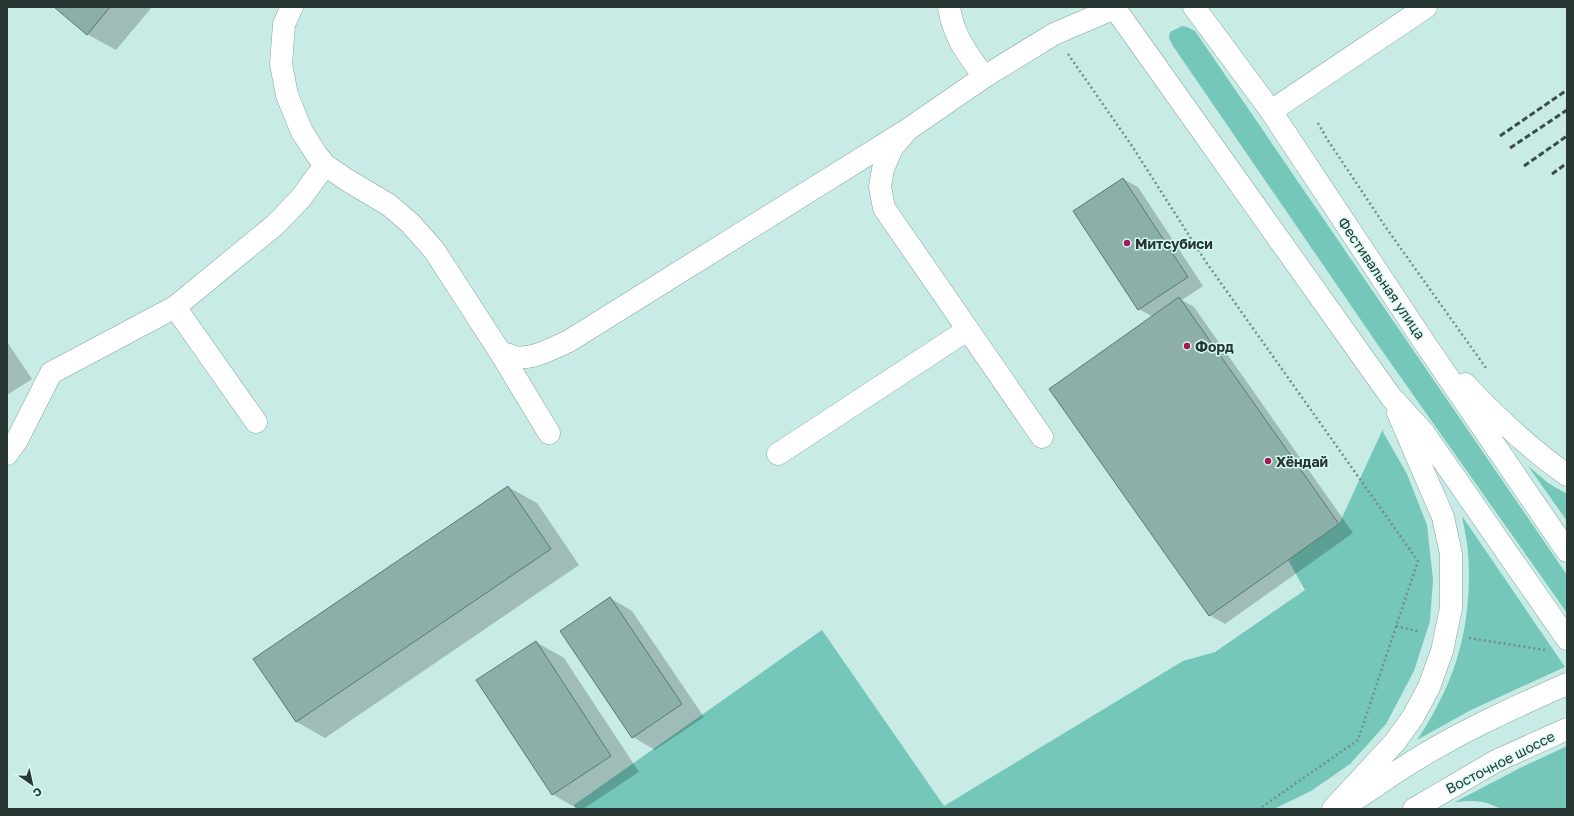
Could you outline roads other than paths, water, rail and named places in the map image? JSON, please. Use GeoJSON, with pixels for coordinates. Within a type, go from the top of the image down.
{"type":"FeatureCollection","features":[{"type":"Feature","properties":{"kind":"main road"},"geometry":{"type":"LineString","coordinates":[[292,7],[284,24],[281,64],[287,95],[302,132],[325,165],[389,205],[410,223],[434,250],[500,352],[549,434]]}},
{"type":"Feature","properties":{"kind":"main road"},"geometry":{"type":"LineString","coordinates":[[950,7],[951,19],[957,37],[984,77]]}},
{"type":"Feature","properties":{"kind":"main road"},"geometry":{"type":"LineString","coordinates":[[500,352],[516,357],[529,356],[569,341],[908,130],[984,77],[1054,34],[1115,7],[1391,398],[1424,433],[1559,645]]}},
{"type":"Feature","properties":{"kind":"main road","name":"Фестивальная улица"},"geometry":{"type":"LineString","coordinates":[[1194,7],[1271,111],[1424,342],[1567,551]]}},
{"type":"Feature","properties":{"kind":"main road"},"geometry":{"type":"LineString","coordinates":[[1271,111],[1426,7]]}},
{"type":"Feature","properties":{"kind":"main road"},"geometry":{"type":"LineString","coordinates":[[908,130],[892,148],[883,169],[880,187],[884,208],[1042,438]]}},
{"type":"Feature","properties":{"kind":"main road"},"geometry":{"type":"LineString","coordinates":[[7,454],[17,440],[51,373],[176,307],[275,225],[301,198],[325,165]]}},
{"type":"Feature","properties":{"kind":"main road"},"geometry":{"type":"LineString","coordinates":[[176,307],[256,422]]}},
{"type":"Feature","properties":{"kind":"main road"},"geometry":{"type":"LineString","coordinates":[[778,454],[967,330]]}},
{"type":"Feature","properties":{"kind":"main road"},"geometry":{"type":"LineString","coordinates":[[1424,342],[1484,404],[1543,458],[1567,475]]}},
{"type":"Feature","properties":{"kind":"main road"},"geometry":{"type":"LineString","coordinates":[[1334,809],[1395,742],[1413,717],[1429,687],[1442,651],[1451,608],[1451,554],[1443,517],[1391,398]]}},
{"type":"Feature","properties":{"kind":"main road"},"geometry":{"type":"LineString","coordinates":[[1342,809],[1401,768],[1456,737],[1500,714],[1567,684]]}},
{"type":"Feature","properties":{"kind":"main road","name":"Восточное шоссе"},"geometry":{"type":"LineString","coordinates":[[1414,809],[1496,761],[1567,729]]}},
{"type":"Feature","properties":{"kind":"railway"},"geometry":{"type":"LineString","coordinates":[[1500,136],[1567,90]]}},
{"type":"Feature","properties":{"kind":"railway"},"geometry":{"type":"LineString","coordinates":[[1510,148],[1567,110]]}},
{"type":"Feature","properties":{"kind":"railway"},"geometry":{"type":"LineString","coordinates":[[1524,166],[1567,136]]}},
{"type":"Feature","properties":{"kind":"railway"},"geometry":{"type":"LineString","coordinates":[[1552,174],[1567,163]]}},
{"type":"Feature","properties":{"kind":"place","name":"Митсубиси"},"geometry":{"type":"Point","coordinates":[1127,243]}},
{"type":"Feature","properties":{"kind":"place","name":"Форд"},"geometry":{"type":"Point","coordinates":[1187,346]}},
{"type":"Feature","properties":{"kind":"place","name":"Хёндай"},"geometry":{"type":"Point","coordinates":[1268,461]}}]}
